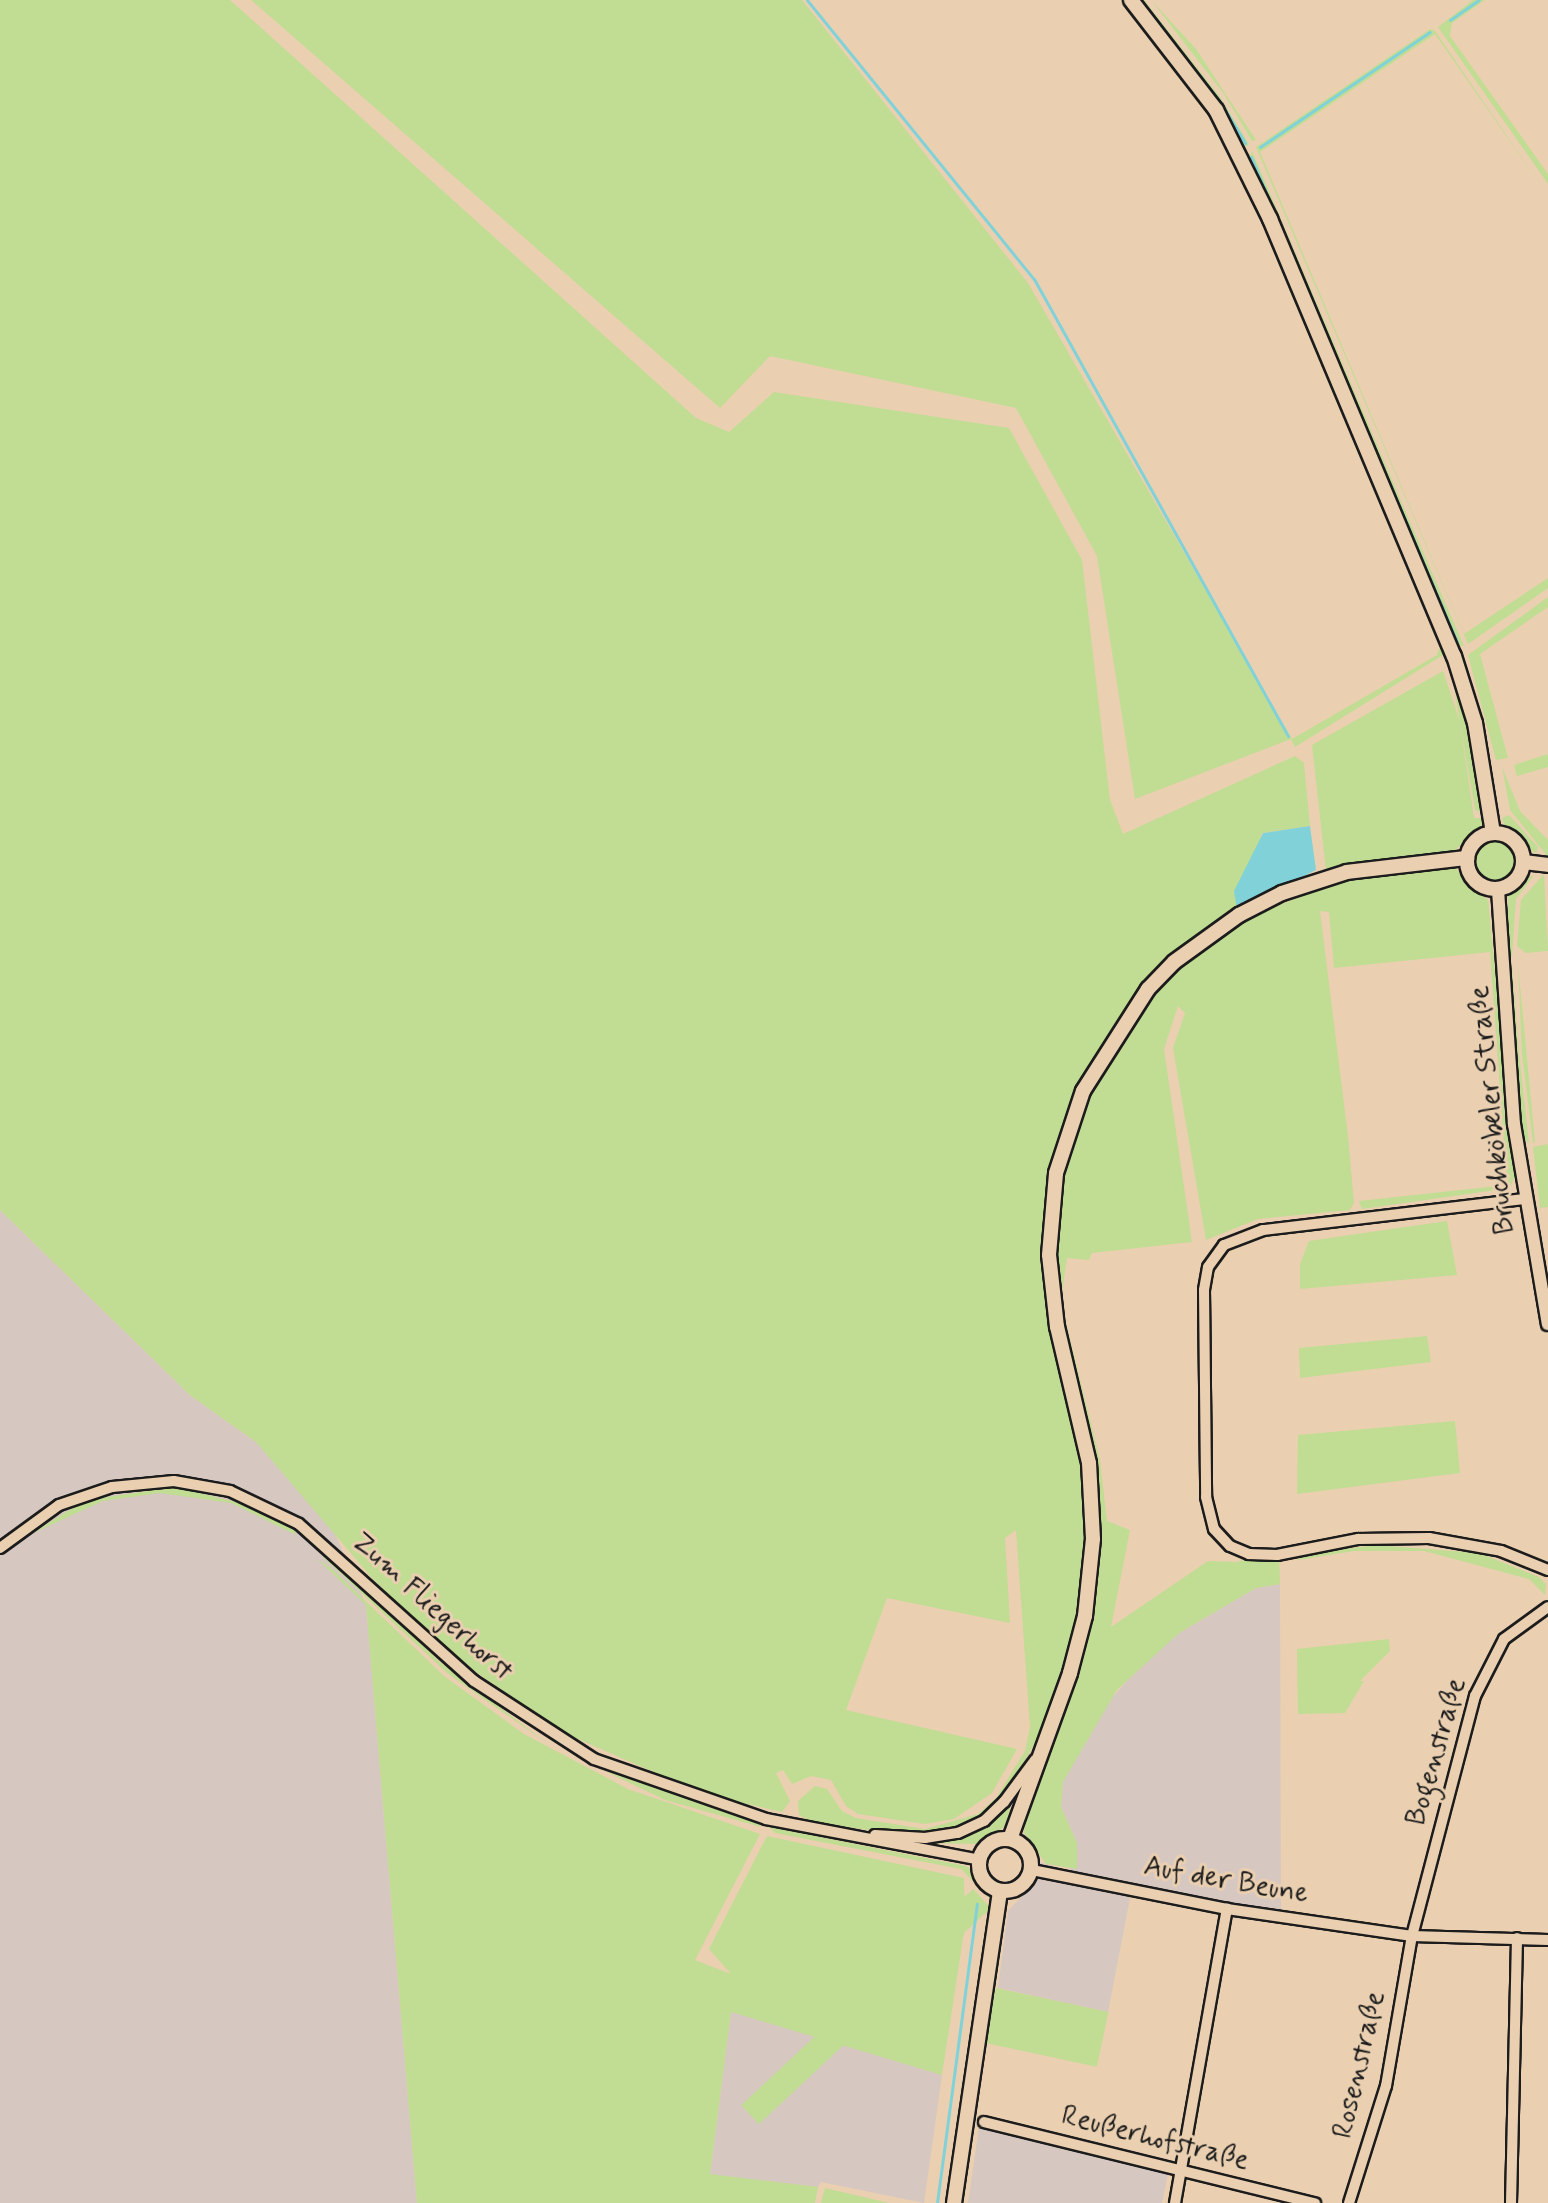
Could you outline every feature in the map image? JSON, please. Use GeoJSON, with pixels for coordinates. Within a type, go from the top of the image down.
{"type":"FeatureCollection","features":[{"type":"Feature","properties":{"kind":"main road"},"geometry":{"type":"LineString","coordinates":[[1131,0],[1216,110],[1270,219],[1454,656],[1475,723],[1493,833]]}},
{"type":"Feature","properties":{"kind":"main road"},"geometry":{"type":"LineString","coordinates":[[1493,833],[1518,844],[1524,862],[1513,884],[1498,890],[1475,881],[1467,858],[1475,841],[1493,833]]}},
{"type":"Feature","properties":{"kind":"main road"},"geometry":{"type":"LineString","coordinates":[[1010,1839],[1085,1616],[1093,1539],[1089,1463],[1057,1327],[1049,1255],[1056,1173],[1089,1078],[1148,989],[1174,962],[1239,915],[1282,893],[1347,872],[1467,858]]}},
{"type":"Feature","properties":{"kind":"main road"},"geometry":{"type":"LineString","coordinates":[[1524,862],[1548,865]]}},
{"type":"Feature","properties":{"kind":"main road"},"geometry":{"type":"LineString","coordinates":[[1010,1839],[1025,1847],[1032,1870],[1017,1889],[1000,1891],[981,1876],[980,1860],[994,1841],[1010,1839]]}},
{"type":"Feature","properties":{"kind":"main road"},"geometry":{"type":"LineString","coordinates":[[954,2203],[1000,1891]]}},
{"type":"Feature","properties":{"kind":"street","name":"Bruchköbeler Straße"},"geometry":{"type":"LineString","coordinates":[[1498,890],[1507,1054],[1524,1199],[1548,1324]]}},
{"type":"Feature","properties":{"kind":"street"},"geometry":{"type":"LineString","coordinates":[[1524,1199],[1263,1230],[1224,1245],[1208,1267],[1204,1290],[1206,1497],[1214,1529],[1230,1546],[1249,1554],[1277,1555],[1358,1539],[1429,1538],[1501,1551],[1548,1570]]}},
{"type":"Feature","properties":{"kind":"street","name":"Zum Fliegerhorst"},"geometry":{"type":"LineString","coordinates":[[0,1548],[59,1505],[112,1487],[174,1481],[230,1491],[279,1512],[324,1543],[444,1656],[580,1752],[702,1801],[841,1834],[980,1860]]}},
{"type":"Feature","properties":{"kind":"street","name":"Bogenstraße"},"geometry":{"type":"LineString","coordinates":[[1412,1936],[1475,1696],[1504,1639],[1548,1607]]}},
{"type":"Feature","properties":{"kind":"street"},"geometry":{"type":"LineString","coordinates":[[841,1834],[925,1838],[958,1833],[984,1821],[1004,1802],[1041,1752]]}},
{"type":"Feature","properties":{"kind":"street","name":"Auf der Beune"},"geometry":{"type":"LineString","coordinates":[[1032,1870],[1227,1909],[1412,1936],[1548,1940]]}},
{"type":"Feature","properties":{"kind":"street"},"geometry":{"type":"LineString","coordinates":[[1175,2203],[1227,1909]]}},
{"type":"Feature","properties":{"kind":"street","name":"Rosenstraße"},"geometry":{"type":"LineString","coordinates":[[1349,2203],[1386,2086],[1412,1936]]}},
{"type":"Feature","properties":{"kind":"street"},"geometry":{"type":"LineString","coordinates":[[1511,2203],[1517,1938]]}},
{"type":"Feature","properties":{"kind":"street","name":"Reußerhofstraße"},"geometry":{"type":"LineString","coordinates":[[984,2122],[1315,2203]]}},
{"type":"Feature","properties":{"kind":"shaded area"},"geometry":{"type":"Polygon","coordinates":[[[0,1210],[191,1396],[256,1442],[331,1524],[366,1605],[417,2203],[0,2203],[0,1210]]]}},
{"type":"Feature","properties":{"kind":"shaded area"},"geometry":{"type":"Polygon","coordinates":[[[1280,1584],[1281,1911],[1132,1888],[1108,2012],[998,1988],[1008,1911],[1032,1886],[1039,1862],[1070,1871],[1077,1843],[1061,1807],[1063,1782],[1099,1713],[1145,1660],[1179,1633],[1256,1588],[1280,1584]]]}},
{"type":"Feature","properties":{"kind":"shaded area"},"geometry":{"type":"Polygon","coordinates":[[[731,2011],[942,2075],[924,2203],[821,2182],[818,2187],[710,2175],[731,2011]]]}},
{"type":"Feature","properties":{"kind":"shaded area"},"geometry":{"type":"Polygon","coordinates":[[[979,2127],[1168,2174],[1162,2203],[968,2203],[979,2127]]]}},
{"type":"Feature","properties":{"kind":"green space"},"geometry":{"type":"Polygon","coordinates":[[[0,0],[230,0],[696,418],[729,432],[774,392],[1009,428],[1082,560],[1110,800],[1123,834],[1295,756],[1304,763],[1310,826],[1262,833],[1237,910],[1145,985],[1119,1017],[1079,1089],[1059,1143],[1047,1198],[1043,1254],[1050,1329],[1083,1463],[1087,1538],[1080,1616],[1043,1729],[1002,1800],[982,1818],[957,1831],[926,1836],[815,1824],[799,1815],[798,1801],[815,1786],[827,1789],[842,1811],[856,1818],[925,1829],[978,1814],[996,1798],[1025,1751],[1030,1727],[1016,1530],[1005,1538],[1010,1623],[887,1598],[846,1710],[1017,1749],[992,1793],[954,1819],[925,1824],[858,1814],[846,1806],[831,1780],[811,1776],[792,1784],[783,1770],[776,1773],[790,1801],[782,1812],[704,1794],[562,1732],[450,1654],[372,1578],[256,1442],[191,1396],[0,1210],[0,0]]]}},
{"type":"Feature","properties":{"kind":"green space"},"geometry":{"type":"Polygon","coordinates":[[[251,0],[802,0],[1028,283],[1292,739],[1437,655],[1441,644],[1240,165],[1446,647],[1443,655],[1295,747],[1291,739],[1135,799],[1097,556],[1016,408],[770,356],[720,408],[251,0]]]}},
{"type":"Feature","properties":{"kind":"green space"},"geometry":{"type":"Polygon","coordinates":[[[1137,0],[1144,0],[1220,97],[1249,144],[1246,147],[1137,0]]]}},
{"type":"Feature","properties":{"kind":"green space"},"geometry":{"type":"Polygon","coordinates":[[[1151,0],[1196,49],[1256,140],[1252,141],[1224,94],[1151,0]]]}},
{"type":"Feature","properties":{"kind":"green space"},"geometry":{"type":"Polygon","coordinates":[[[1473,0],[1485,0],[1452,23],[1450,36],[1548,174],[1548,184],[1438,27],[1473,0]]]}},
{"type":"Feature","properties":{"kind":"green space"},"geometry":{"type":"Polygon","coordinates":[[[1430,29],[1435,31],[1548,196],[1435,34],[1260,152],[1464,634],[1548,578],[1548,588],[1468,644],[1256,147],[1430,29]]]}},
{"type":"Feature","properties":{"kind":"green space"},"geometry":{"type":"Polygon","coordinates":[[[1252,151],[1464,646],[1456,645],[1250,156],[1252,151]]]}},
{"type":"Feature","properties":{"kind":"green space"},"geometry":{"type":"Polygon","coordinates":[[[1548,597],[1548,607],[1480,654],[1508,758],[1496,760],[1468,655],[1548,597]]]}},
{"type":"Feature","properties":{"kind":"green space"},"geometry":{"type":"Polygon","coordinates":[[[1451,669],[1479,767],[1483,813],[1475,810],[1451,669]]]}},
{"type":"Feature","properties":{"kind":"green space"},"geometry":{"type":"Polygon","coordinates":[[[1443,671],[1460,722],[1474,818],[1483,818],[1481,827],[1455,850],[1326,871],[1312,745],[1443,671]]]}},
{"type":"Feature","properties":{"kind":"green space"},"geometry":{"type":"Polygon","coordinates":[[[1548,754],[1548,767],[1517,776],[1514,765],[1548,754]]]}},
{"type":"Feature","properties":{"kind":"green space"},"geometry":{"type":"Polygon","coordinates":[[[1502,767],[1520,811],[1548,840],[1548,857],[1510,810],[1502,767]]]}},
{"type":"Feature","properties":{"kind":"green space"},"geometry":{"type":"Polygon","coordinates":[[[1509,815],[1538,847],[1536,854],[1505,826],[1502,818],[1509,815]]]}},
{"type":"Feature","properties":{"kind":"green space"},"geometry":{"type":"Polygon","coordinates":[[[1495,838],[1511,845],[1518,861],[1511,877],[1495,884],[1479,877],[1472,861],[1479,845],[1495,838]]]}},
{"type":"Feature","properties":{"kind":"green space"},"geometry":{"type":"Polygon","coordinates":[[[1454,867],[1488,900],[1515,1176],[1510,1188],[1362,1209],[1359,1201],[1507,1185],[1490,952],[1334,968],[1329,912],[1320,911],[1348,1136],[1354,1203],[1350,1210],[1258,1219],[1206,1240],[1173,1048],[1185,1013],[1178,1006],[1164,1049],[1192,1242],[1092,1253],[1089,1260],[1067,1258],[1062,1292],[1066,1323],[1100,1460],[1107,1521],[1130,1530],[1111,1627],[1208,1561],[1237,1562],[1279,1549],[1280,1584],[1256,1588],[1179,1633],[1117,1690],[1063,1782],[1061,1807],[1077,1843],[1077,1869],[1046,1864],[1024,1833],[1026,1815],[1075,1680],[1090,1623],[1099,1547],[1097,1501],[1063,1333],[1055,1261],[1062,1179],[1086,1097],[1152,994],[1177,968],[1242,920],[1350,877],[1454,867]]]}},
{"type":"Feature","properties":{"kind":"green space"},"geometry":{"type":"Polygon","coordinates":[[[1544,874],[1548,951],[1526,953],[1517,946],[1521,900],[1544,874]]]}},
{"type":"Feature","properties":{"kind":"green space"},"geometry":{"type":"Polygon","coordinates":[[[1534,875],[1516,899],[1512,956],[1507,956],[1508,897],[1521,881],[1534,875]]]}},
{"type":"Feature","properties":{"kind":"green space"},"geometry":{"type":"Polygon","coordinates":[[[1518,964],[1535,1142],[1533,1143],[1522,1054],[1518,964]]]}},
{"type":"Feature","properties":{"kind":"green space"},"geometry":{"type":"Polygon","coordinates":[[[1512,965],[1529,1143],[1522,1140],[1513,1055],[1512,965]]]}},
{"type":"Feature","properties":{"kind":"green space"},"geometry":{"type":"Polygon","coordinates":[[[1548,1144],[1548,1207],[1540,1208],[1533,1147],[1548,1144]]]}},
{"type":"Feature","properties":{"kind":"green space"},"geometry":{"type":"Polygon","coordinates":[[[1447,1221],[1457,1275],[1300,1289],[1300,1264],[1309,1241],[1447,1221]]]}},
{"type":"Feature","properties":{"kind":"green space"},"geometry":{"type":"Polygon","coordinates":[[[1427,1336],[1431,1362],[1300,1378],[1299,1348],[1427,1336]]]}},
{"type":"Feature","properties":{"kind":"green space"},"geometry":{"type":"Polygon","coordinates":[[[1455,1421],[1460,1473],[1297,1494],[1298,1435],[1455,1421]]]}},
{"type":"Feature","properties":{"kind":"green space"},"geometry":{"type":"Polygon","coordinates":[[[175,1487],[256,1507],[293,1528],[296,1535],[231,1503],[160,1493],[103,1501],[29,1535],[86,1500],[175,1487]]]}},
{"type":"Feature","properties":{"kind":"green space"},"geometry":{"type":"Polygon","coordinates":[[[1375,1545],[1479,1553],[1539,1577],[1546,1584],[1545,1595],[1529,1579],[1424,1551],[1354,1551],[1298,1560],[1299,1555],[1375,1545]]]}},
{"type":"Feature","properties":{"kind":"green space"},"geometry":{"type":"Polygon","coordinates":[[[322,1556],[330,1557],[440,1662],[551,1746],[447,1673],[322,1556]]]}},
{"type":"Feature","properties":{"kind":"green space"},"geometry":{"type":"Polygon","coordinates":[[[317,1559],[331,1568],[444,1676],[524,1734],[628,1789],[760,1834],[695,1960],[731,1974],[709,1949],[767,1836],[964,1878],[965,1925],[942,2075],[731,2012],[710,2174],[818,2187],[815,2203],[417,2203],[366,1605],[317,1559]]]}},
{"type":"Feature","properties":{"kind":"green space"},"geometry":{"type":"Polygon","coordinates":[[[1389,1639],[1390,1651],[1360,1681],[1364,1681],[1345,1713],[1298,1714],[1297,1649],[1389,1639]]]}},
{"type":"Feature","properties":{"kind":"green space"},"geometry":{"type":"Polygon","coordinates":[[[603,1770],[759,1824],[761,1827],[665,1800],[603,1770]]]}},
{"type":"Feature","properties":{"kind":"green space"},"geometry":{"type":"Polygon","coordinates":[[[1014,1794],[1005,1826],[980,1844],[923,1843],[958,1836],[1014,1794]]]}},
{"type":"Feature","properties":{"kind":"green space"},"geometry":{"type":"Polygon","coordinates":[[[769,1827],[966,1866],[976,1873],[991,1900],[961,1869],[775,1833],[769,1827]]]}},
{"type":"Feature","properties":{"kind":"green space"},"geometry":{"type":"Polygon","coordinates":[[[973,1889],[991,1908],[759,2124],[741,2105],[973,1889]]]}},
{"type":"Feature","properties":{"kind":"green space"},"geometry":{"type":"Polygon","coordinates":[[[996,1988],[1108,2012],[1097,2067],[984,2043],[996,1988]]]}},
{"type":"Feature","properties":{"kind":"green space"},"geometry":{"type":"Polygon","coordinates":[[[825,2188],[889,2203],[821,2203],[825,2188]]]}},
{"type":"Feature","properties":{"kind":"water"},"geometry":{"type":"Polygon","coordinates":[[[1310,826],[1316,870],[1237,910],[1234,891],[1263,833],[1310,826]]]}},
{"type":"Feature","properties":{"kind":"waterway"},"geometry":{"type":"LineString","coordinates":[[807,0],[1034,279],[1288,736]]}},
{"type":"Feature","properties":{"kind":"waterway"},"geometry":{"type":"LineString","coordinates":[[1141,0],[1221,103],[1245,143]]}},
{"type":"Feature","properties":{"kind":"waterway"},"geometry":{"type":"LineString","coordinates":[[1450,20],[1479,0]]}},
{"type":"Feature","properties":{"kind":"waterway"},"geometry":{"type":"LineString","coordinates":[[1260,147],[1430,32]]}},
{"type":"Feature","properties":{"kind":"waterway"},"geometry":{"type":"LineString","coordinates":[[1251,157],[1457,642]]}},
{"type":"Feature","properties":{"kind":"waterway"},"geometry":{"type":"LineString","coordinates":[[937,2203],[977,1904]]}}]}
